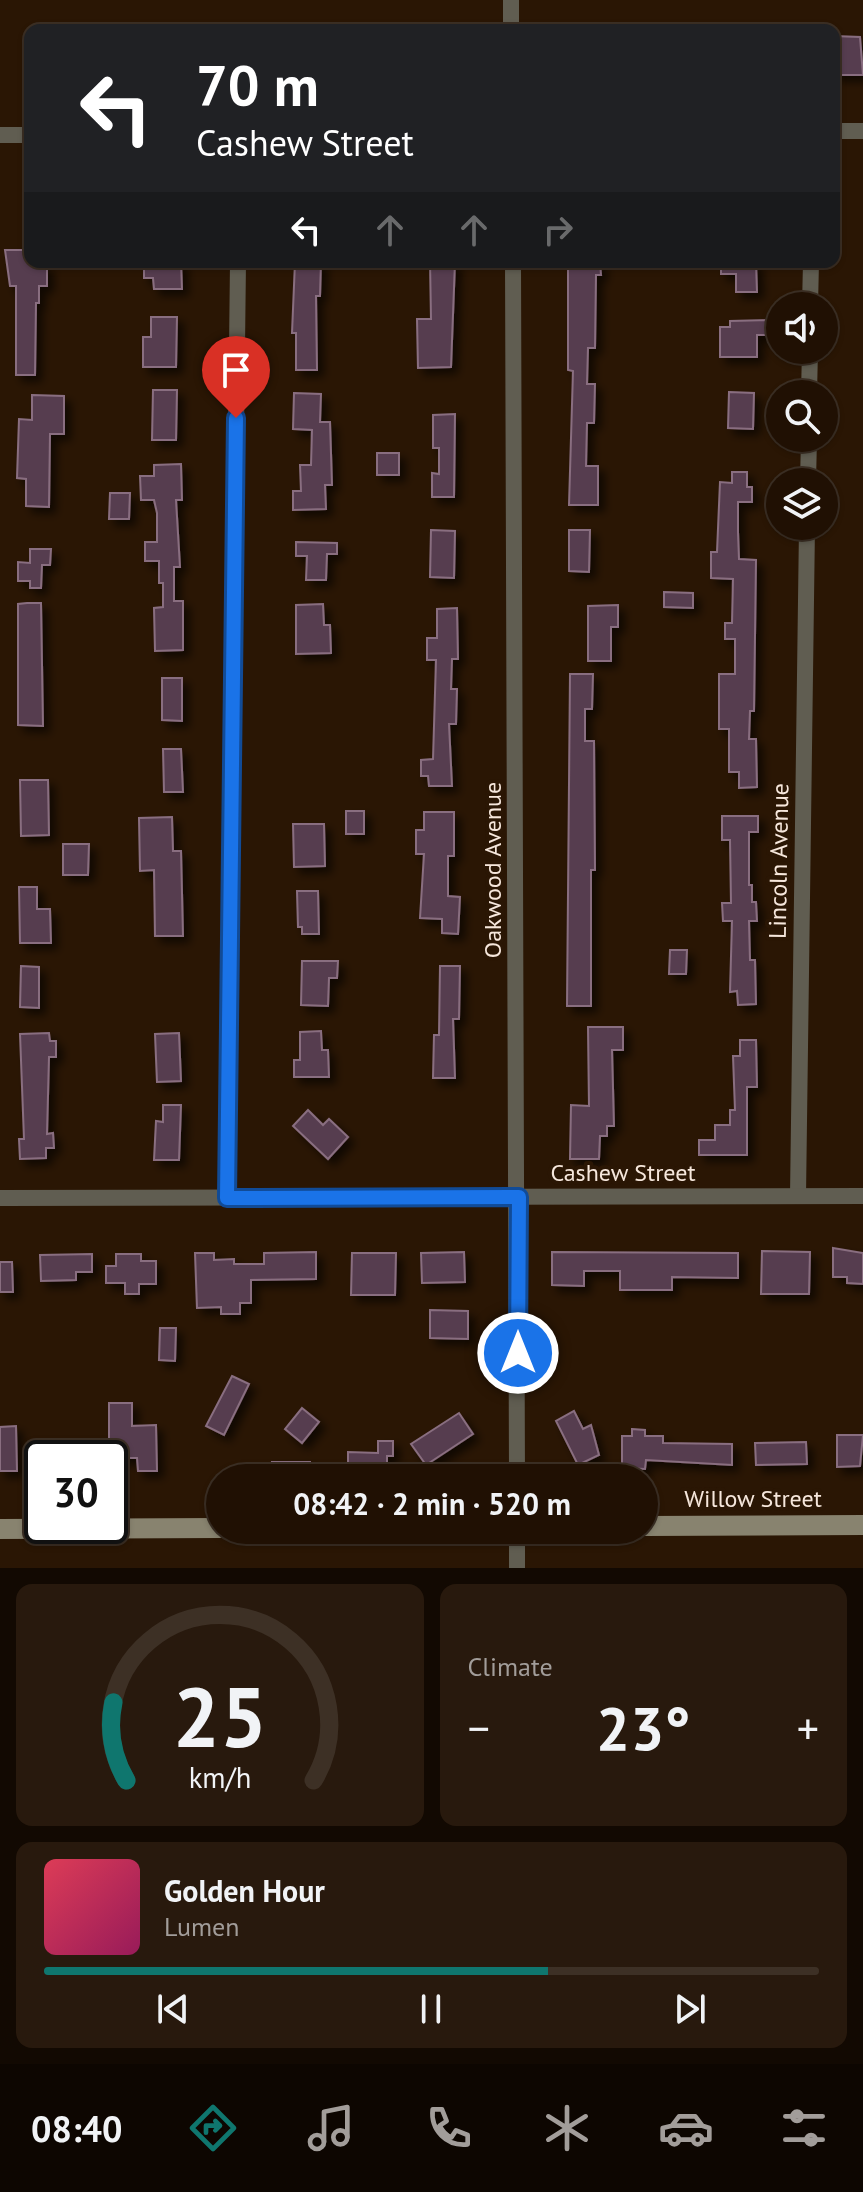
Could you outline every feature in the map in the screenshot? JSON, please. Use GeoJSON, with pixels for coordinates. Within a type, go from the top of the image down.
{"type":"FeatureCollection","features":[{"type":"Feature","properties":{"kind":"street"},"geometry":{"type":"LineString","coordinates":[[511,0],[511,24]]}},
{"type":"Feature","properties":{"kind":"street"},"geometry":{"type":"LineString","coordinates":[[840,131],[863,131]]}},
{"type":"Feature","properties":{"kind":"street"},"geometry":{"type":"LineString","coordinates":[[0,135],[24,135]]}},
{"type":"Feature","properties":{"kind":"street"},"geometry":{"type":"LineString","coordinates":[[227,1198],[238,268]]}},
{"type":"Feature","properties":{"kind":"street","name":"Oakwood Avenue"},"geometry":{"type":"LineString","coordinates":[[513,268],[519,1197],[517,1464]]}},
{"type":"Feature","properties":{"kind":"street"},"geometry":{"type":"LineString","coordinates":[[810,292],[811,268]]}},
{"type":"Feature","properties":{"kind":"street","name":"Lincoln Avenue"},"geometry":{"type":"LineString","coordinates":[[798,1196],[807,540]]}},
{"type":"Feature","properties":{"kind":"street","name":"Cashew Street"},"geometry":{"type":"LineString","coordinates":[[0,1198],[863,1196]]}},
{"type":"Feature","properties":{"kind":"street","name":"Willow Street"},"geometry":{"type":"LineString","coordinates":[[658,1526],[863,1525]]}},
{"type":"Feature","properties":{"kind":"street"},"geometry":{"type":"LineString","coordinates":[[0,1529],[206,1528]]}},
{"type":"Feature","properties":{"kind":"street"},"geometry":{"type":"LineString","coordinates":[[517,1544],[517,1568]]}},
{"type":"Feature","properties":{"kind":"building"},"geometry":{"type":"Polygon","coordinates":[[[840,36],[860,37],[863,75],[840,75],[840,36]]]}},
{"type":"Feature","properties":{"kind":"building"},"geometry":{"type":"Polygon","coordinates":[[[5,250],[24,250],[24,268],[47,268],[47,286],[39,286],[39,303],[36,303],[35,375],[16,375],[16,286],[10,286],[5,250]]]}},
{"type":"Feature","properties":{"kind":"building"},"geometry":{"type":"Polygon","coordinates":[[[144,268],[181,268],[182,289],[154,289],[153,278],[144,278],[144,268]]]}},
{"type":"Feature","properties":{"kind":"building"},"geometry":{"type":"Polygon","coordinates":[[[295,268],[321,268],[320,296],[316,296],[317,370],[296,370],[296,333],[292,333],[295,268]]]}},
{"type":"Feature","properties":{"kind":"building"},"geometry":{"type":"Polygon","coordinates":[[[430,268],[455,268],[451,367],[418,368],[417,319],[431,319],[430,268]]]}},
{"type":"Feature","properties":{"kind":"building"},"geometry":{"type":"Polygon","coordinates":[[[568,268],[600,268],[601,275],[596,275],[595,348],[588,348],[587,384],[595,384],[594,423],[587,423],[586,466],[598,466],[598,505],[569,505],[573,371],[568,370],[568,268]]]}},
{"type":"Feature","properties":{"kind":"building"},"geometry":{"type":"Polygon","coordinates":[[[721,268],[756,268],[757,292],[736,292],[736,274],[721,274],[721,268]]]}},
{"type":"Feature","properties":{"kind":"building"},"geometry":{"type":"Polygon","coordinates":[[[151,317],[177,317],[176,367],[143,367],[143,337],[151,337],[151,317]]]}},
{"type":"Feature","properties":{"kind":"building"},"geometry":{"type":"Polygon","coordinates":[[[766,320],[766,335],[757,335],[757,357],[720,357],[720,327],[730,327],[730,321],[766,320]]]}},
{"type":"Feature","properties":{"kind":"building"},"geometry":{"type":"Polygon","coordinates":[[[153,390],[177,390],[176,440],[152,440],[153,390]]]}},
{"type":"Feature","properties":{"kind":"building"},"geometry":{"type":"Polygon","coordinates":[[[729,392],[754,393],[753,429],[728,428],[729,392]]]}},
{"type":"Feature","properties":{"kind":"building"},"geometry":{"type":"Polygon","coordinates":[[[294,393],[321,394],[320,422],[330,422],[332,485],[325,485],[326,509],[293,510],[293,491],[301,491],[300,465],[311,465],[312,430],[293,429],[294,393]]]}},
{"type":"Feature","properties":{"kind":"building"},"geometry":{"type":"Polygon","coordinates":[[[32,395],[64,396],[64,434],[50,434],[49,507],[26,506],[26,479],[17,478],[19,419],[32,420],[32,395]]]}},
{"type":"Feature","properties":{"kind":"building"},"geometry":{"type":"Polygon","coordinates":[[[455,414],[454,497],[432,497],[432,473],[439,474],[439,448],[433,448],[433,415],[455,414]]]}},
{"type":"Feature","properties":{"kind":"building"},"geometry":{"type":"Polygon","coordinates":[[[377,453],[399,453],[399,475],[377,475],[377,453]]]}},
{"type":"Feature","properties":{"kind":"building"},"geometry":{"type":"Polygon","coordinates":[[[181,464],[182,500],[176,500],[180,567],[174,567],[174,601],[183,601],[183,650],[155,651],[154,608],[163,607],[163,583],[159,583],[159,561],[145,561],[145,542],[157,542],[157,513],[154,500],[141,500],[140,476],[154,476],[154,465],[181,464]]]}},
{"type":"Feature","properties":{"kind":"building"},"geometry":{"type":"Polygon","coordinates":[[[732,472],[747,472],[747,487],[752,487],[752,502],[738,502],[739,559],[756,560],[754,711],[750,711],[749,739],[756,739],[757,787],[739,788],[739,772],[729,772],[729,729],[719,729],[719,674],[735,674],[735,639],[725,639],[725,623],[732,623],[733,579],[711,578],[711,552],[717,552],[720,482],[732,483],[732,472]]]}},
{"type":"Feature","properties":{"kind":"building"},"geometry":{"type":"Polygon","coordinates":[[[110,493],[130,493],[129,519],[109,519],[110,493]]]}},
{"type":"Feature","properties":{"kind":"building"},"geometry":{"type":"Polygon","coordinates":[[[431,530],[455,531],[454,578],[430,577],[431,530]]]}},
{"type":"Feature","properties":{"kind":"building"},"geometry":{"type":"Polygon","coordinates":[[[569,530],[590,530],[589,572],[569,571],[569,530]]]}},
{"type":"Feature","properties":{"kind":"building"},"geometry":{"type":"Polygon","coordinates":[[[296,542],[337,543],[337,554],[327,554],[326,580],[306,580],[307,556],[296,556],[296,542]]]}},
{"type":"Feature","properties":{"kind":"building"},"geometry":{"type":"Polygon","coordinates":[[[30,549],[51,549],[50,565],[42,565],[41,588],[30,588],[30,581],[18,581],[18,562],[30,563],[30,549]]]}},
{"type":"Feature","properties":{"kind":"building"},"geometry":{"type":"Polygon","coordinates":[[[664,592],[693,593],[693,608],[664,607],[664,592]]]}},
{"type":"Feature","properties":{"kind":"building"},"geometry":{"type":"Polygon","coordinates":[[[41,603],[43,726],[18,725],[18,604],[41,603]]]}},
{"type":"Feature","properties":{"kind":"building"},"geometry":{"type":"Polygon","coordinates":[[[323,604],[324,625],[330,625],[331,653],[296,654],[296,605],[323,604]]]}},
{"type":"Feature","properties":{"kind":"building"},"geometry":{"type":"Polygon","coordinates":[[[618,605],[618,627],[611,627],[611,661],[588,661],[588,606],[618,605]]]}},
{"type":"Feature","properties":{"kind":"building"},"geometry":{"type":"Polygon","coordinates":[[[457,608],[458,659],[452,659],[451,689],[457,689],[456,724],[449,724],[452,786],[429,786],[428,776],[421,776],[421,760],[433,759],[436,660],[427,660],[427,638],[437,638],[437,609],[457,608]]]}},
{"type":"Feature","properties":{"kind":"building"},"geometry":{"type":"Polygon","coordinates":[[[570,674],[593,674],[592,709],[585,709],[585,741],[594,741],[595,870],[591,870],[591,1006],[567,1006],[570,674]]]}},
{"type":"Feature","properties":{"kind":"building"},"geometry":{"type":"Polygon","coordinates":[[[162,678],[182,678],[182,721],[162,720],[162,678]]]}},
{"type":"Feature","properties":{"kind":"building"},"geometry":{"type":"Polygon","coordinates":[[[163,749],[181,749],[183,792],[164,792],[163,749]]]}},
{"type":"Feature","properties":{"kind":"building"},"geometry":{"type":"Polygon","coordinates":[[[20,780],[48,780],[49,835],[21,836],[20,780]]]}},
{"type":"Feature","properties":{"kind":"building"},"geometry":{"type":"Polygon","coordinates":[[[346,811],[364,811],[364,834],[346,834],[346,811]]]}},
{"type":"Feature","properties":{"kind":"building"},"geometry":{"type":"Polygon","coordinates":[[[424,812],[454,812],[454,856],[448,856],[448,896],[460,897],[458,934],[442,933],[442,919],[420,918],[424,854],[416,854],[416,830],[424,830],[424,812]]]}},
{"type":"Feature","properties":{"kind":"building"},"geometry":{"type":"Polygon","coordinates":[[[722,816],[758,816],[758,832],[749,832],[749,885],[752,885],[752,902],[756,902],[757,921],[749,921],[750,960],[755,960],[756,1004],[738,1005],[737,991],[730,992],[732,921],[723,921],[722,903],[731,903],[730,840],[722,840],[722,816]]]}},
{"type":"Feature","properties":{"kind":"building"},"geometry":{"type":"Polygon","coordinates":[[[172,817],[173,851],[181,851],[183,936],[155,936],[154,870],[140,871],[139,818],[172,817]]]}},
{"type":"Feature","properties":{"kind":"building"},"geometry":{"type":"Polygon","coordinates":[[[293,824],[324,824],[325,866],[294,867],[293,824]]]}},
{"type":"Feature","properties":{"kind":"building"},"geometry":{"type":"Polygon","coordinates":[[[63,844],[89,844],[88,875],[63,875],[63,844]]]}},
{"type":"Feature","properties":{"kind":"building"},"geometry":{"type":"Polygon","coordinates":[[[19,887],[37,887],[37,909],[50,909],[51,943],[20,943],[19,887]]]}},
{"type":"Feature","properties":{"kind":"building"},"geometry":{"type":"Polygon","coordinates":[[[297,891],[318,891],[319,934],[302,934],[302,927],[298,927],[297,891]]]}},
{"type":"Feature","properties":{"kind":"building"},"geometry":{"type":"Polygon","coordinates":[[[670,950],[687,950],[686,974],[669,974],[670,950]]]}},
{"type":"Feature","properties":{"kind":"building"},"geometry":{"type":"Polygon","coordinates":[[[302,961],[338,961],[337,978],[329,978],[328,1006],[301,1005],[302,961]]]}},
{"type":"Feature","properties":{"kind":"building"},"geometry":{"type":"Polygon","coordinates":[[[21,966],[39,967],[39,1008],[20,1007],[21,966]]]}},
{"type":"Feature","properties":{"kind":"building"},"geometry":{"type":"Polygon","coordinates":[[[440,966],[460,966],[459,1019],[453,1019],[455,1078],[433,1078],[434,1035],[439,1035],[440,966]]]}},
{"type":"Feature","properties":{"kind":"building"},"geometry":{"type":"Polygon","coordinates":[[[588,1027],[623,1027],[623,1050],[612,1050],[614,1126],[607,1126],[607,1136],[600,1136],[599,1159],[570,1159],[571,1105],[589,1106],[588,1027]]]}},
{"type":"Feature","properties":{"kind":"building"},"geometry":{"type":"Polygon","coordinates":[[[321,1031],[322,1050],[328,1050],[329,1077],[294,1077],[294,1060],[300,1060],[300,1032],[321,1031]]]}},
{"type":"Feature","properties":{"kind":"building"},"geometry":{"type":"Polygon","coordinates":[[[49,1033],[50,1041],[56,1041],[56,1057],[49,1057],[47,1134],[53,1133],[54,1148],[46,1148],[46,1158],[20,1159],[19,1139],[24,1139],[20,1034],[49,1033]]]}},
{"type":"Feature","properties":{"kind":"building"},"geometry":{"type":"Polygon","coordinates":[[[179,1033],[181,1081],[157,1082],[155,1034],[179,1033]]]}},
{"type":"Feature","properties":{"kind":"building"},"geometry":{"type":"Polygon","coordinates":[[[740,1040],[756,1040],[757,1087],[747,1087],[747,1155],[699,1155],[699,1140],[715,1140],[715,1125],[730,1125],[730,1110],[735,1110],[733,1056],[740,1056],[740,1040]]]}},
{"type":"Feature","properties":{"kind":"building"},"geometry":{"type":"Polygon","coordinates":[[[163,1105],[181,1105],[179,1160],[154,1160],[156,1121],[163,1122],[163,1105]]]}},
{"type":"Feature","properties":{"kind":"building"},"geometry":{"type":"Polygon","coordinates":[[[308,1110],[323,1125],[329,1119],[348,1137],[328,1159],[293,1126],[308,1110]]]}},
{"type":"Feature","properties":{"kind":"building"},"geometry":{"type":"Polygon","coordinates":[[[833,1248],[863,1253],[863,1284],[847,1283],[847,1277],[833,1277],[833,1248]]]}},
{"type":"Feature","properties":{"kind":"building"},"geometry":{"type":"Polygon","coordinates":[[[762,1251],[810,1252],[809,1294],[761,1294],[762,1251]]]}},
{"type":"Feature","properties":{"kind":"building"},"geometry":{"type":"Polygon","coordinates":[[[316,1252],[316,1279],[251,1280],[251,1303],[240,1303],[240,1314],[221,1314],[221,1307],[197,1308],[195,1253],[214,1253],[214,1260],[234,1259],[234,1264],[264,1264],[264,1253],[316,1252]]]}},
{"type":"Feature","properties":{"kind":"building"},"geometry":{"type":"Polygon","coordinates":[[[464,1252],[465,1282],[422,1283],[421,1253],[464,1252]]]}},
{"type":"Feature","properties":{"kind":"building"},"geometry":{"type":"Polygon","coordinates":[[[552,1252],[738,1253],[738,1278],[672,1277],[672,1290],[620,1290],[620,1271],[584,1271],[584,1286],[552,1285],[552,1252]]]}},
{"type":"Feature","properties":{"kind":"building"},"geometry":{"type":"Polygon","coordinates":[[[352,1253],[396,1253],[395,1295],[351,1295],[352,1253]]]}},
{"type":"Feature","properties":{"kind":"building"},"geometry":{"type":"Polygon","coordinates":[[[92,1254],[92,1272],[76,1272],[76,1280],[41,1281],[40,1255],[92,1254]]]}},
{"type":"Feature","properties":{"kind":"building"},"geometry":{"type":"Polygon","coordinates":[[[116,1254],[141,1254],[141,1261],[156,1261],[156,1284],[139,1284],[139,1294],[125,1294],[125,1283],[106,1283],[106,1266],[116,1266],[116,1254]]]}},
{"type":"Feature","properties":{"kind":"building"},"geometry":{"type":"Polygon","coordinates":[[[0,1262],[12,1262],[13,1292],[0,1292],[0,1262]]]}},
{"type":"Feature","properties":{"kind":"building"},"geometry":{"type":"Polygon","coordinates":[[[430,1310],[468,1311],[468,1339],[430,1338],[430,1310]]]}},
{"type":"Feature","properties":{"kind":"building"},"geometry":{"type":"Polygon","coordinates":[[[160,1328],[176,1328],[175,1361],[159,1360],[160,1328]]]}},
{"type":"Feature","properties":{"kind":"building"},"geometry":{"type":"Polygon","coordinates":[[[232,1376],[249,1384],[224,1435],[206,1426],[232,1376]]]}},
{"type":"Feature","properties":{"kind":"building"},"geometry":{"type":"Polygon","coordinates":[[[109,1403],[132,1403],[132,1426],[156,1425],[157,1471],[138,1471],[137,1458],[128,1458],[128,1440],[109,1440],[109,1403]]]}},
{"type":"Feature","properties":{"kind":"building"},"geometry":{"type":"Polygon","coordinates":[[[302,1408],[319,1422],[302,1443],[285,1429],[302,1408]]]}},
{"type":"Feature","properties":{"kind":"building"},"geometry":{"type":"Polygon","coordinates":[[[574,1411],[583,1429],[591,1425],[599,1455],[578,1464],[556,1421],[574,1411]]]}},
{"type":"Feature","properties":{"kind":"building"},"geometry":{"type":"Polygon","coordinates":[[[459,1413],[473,1434],[428,1464],[411,1444],[459,1413]]]}},
{"type":"Feature","properties":{"kind":"building"},"geometry":{"type":"Polygon","coordinates":[[[16,1426],[17,1471],[0,1471],[0,1427],[16,1426]]]}},
{"type":"Feature","properties":{"kind":"building"},"geometry":{"type":"Polygon","coordinates":[[[632,1429],[645,1430],[645,1436],[663,1436],[663,1443],[732,1444],[732,1465],[646,1460],[646,1464],[622,1464],[622,1436],[632,1436],[632,1429]]]}},
{"type":"Feature","properties":{"kind":"building"},"geometry":{"type":"Polygon","coordinates":[[[837,1435],[863,1435],[860,1466],[837,1467],[837,1435]]]}},
{"type":"Feature","properties":{"kind":"building"},"geometry":{"type":"Polygon","coordinates":[[[378,1441],[393,1441],[393,1456],[387,1456],[387,1464],[348,1464],[348,1452],[378,1453],[378,1441]]]}},
{"type":"Feature","properties":{"kind":"building"},"geometry":{"type":"Polygon","coordinates":[[[806,1442],[807,1464],[756,1465],[755,1443],[806,1442]]]}},
{"type":"Feature","properties":{"kind":"building"},"geometry":{"type":"Polygon","coordinates":[[[272,1462],[310,1462],[310,1464],[272,1462]]]}},
{"type":"Feature","properties":{"kind":"route"},"geometry":{"type":"LineString","coordinates":[[236,418],[227,1198],[519,1197],[518,1353]]}}]}
